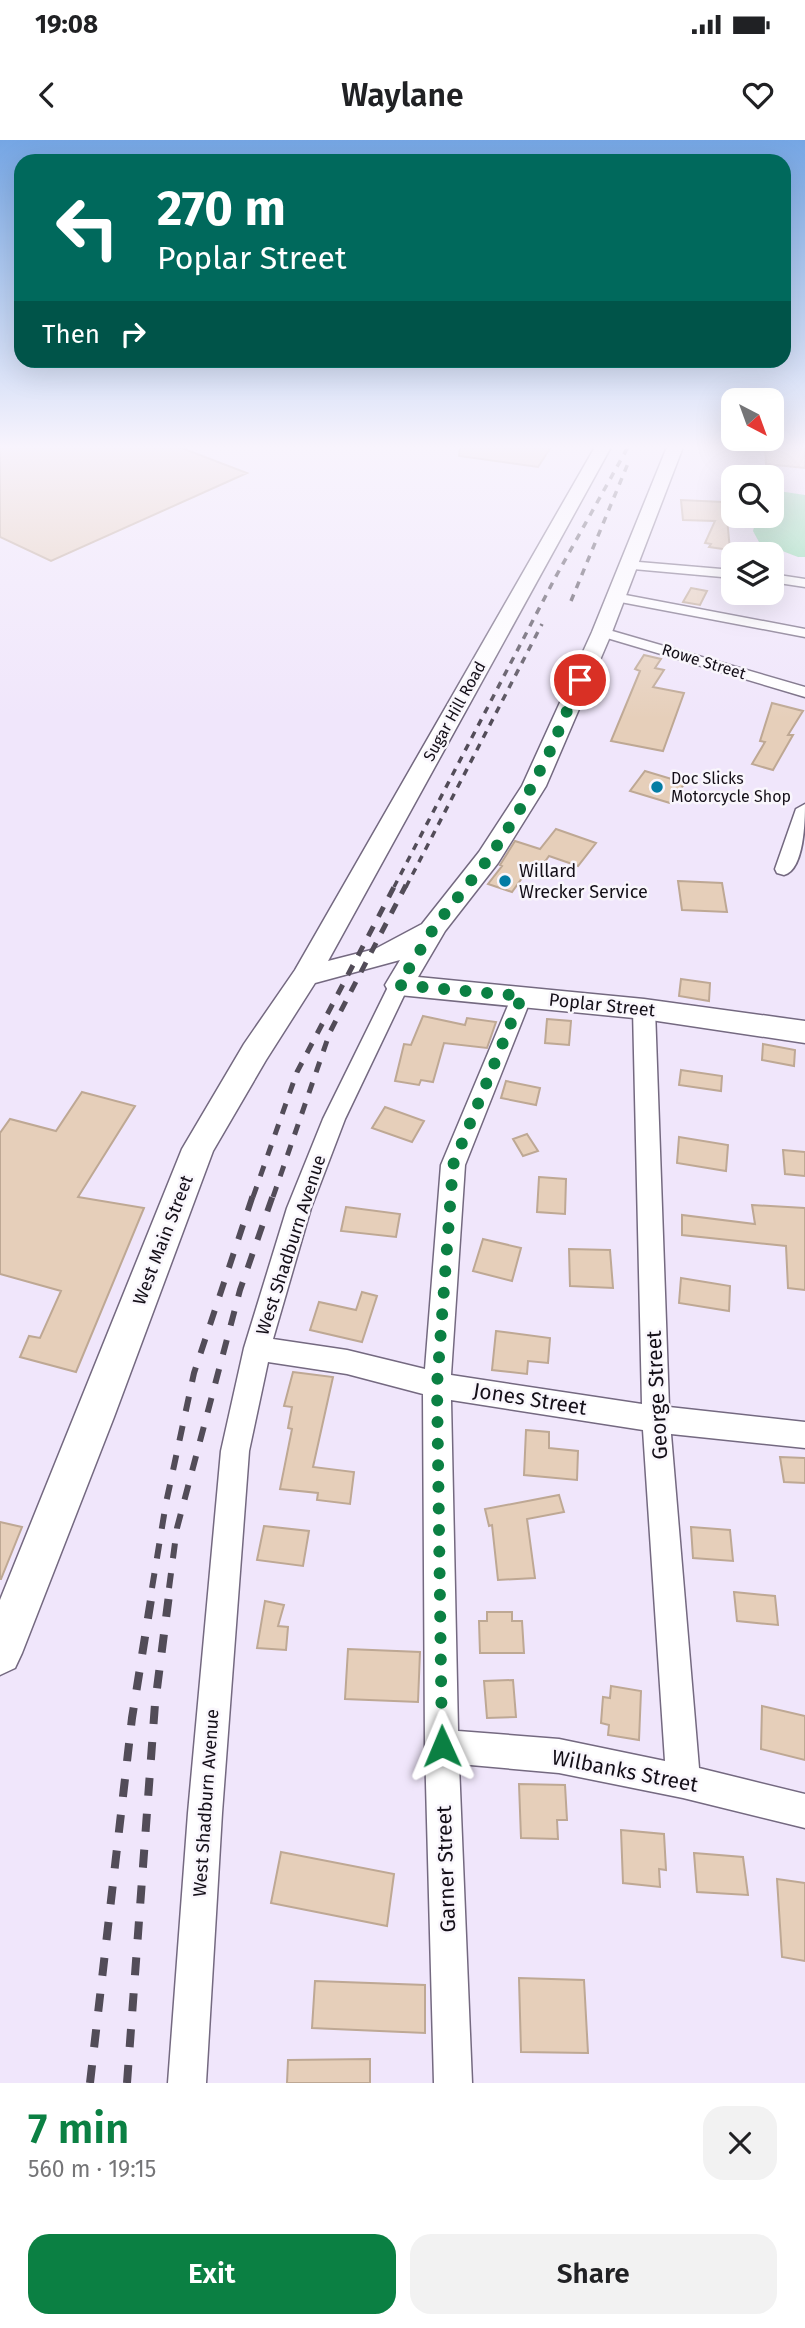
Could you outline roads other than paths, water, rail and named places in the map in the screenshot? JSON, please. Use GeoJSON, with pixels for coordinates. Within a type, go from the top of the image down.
{"type":"FeatureCollection","features":[{"type":"Feature","properties":{"kind":"street","name":"Sugar Hill Road"},"geometry":{"type":"LineString","coordinates":[[306,975],[552,538]]}},
{"type":"Feature","properties":{"kind":"street","name":"West Shadburn Avenue"},"geometry":{"type":"LineString","coordinates":[[187,2083],[206,1799],[235,1451],[257,1348],[299,1208],[334,1119],[399,985],[435,926],[489,858],[534,786],[603,628],[638,538]]}},
{"type":"Feature","properties":{"kind":"street"},"geometry":{"type":"LineString","coordinates":[[627,565],[721,572]]}},
{"type":"Feature","properties":{"kind":"street"},"geometry":{"type":"LineString","coordinates":[[784,580],[805,583]]}},
{"type":"Feature","properties":{"kind":"street"},"geometry":{"type":"LineString","coordinates":[[615,597],[805,633]]}},
{"type":"Feature","properties":{"kind":"street"},"geometry":{"type":"LineString","coordinates":[[603,628],[805,679]]}},
{"type":"Feature","properties":{"kind":"street","name":"Rowe Street"},"geometry":{"type":"LineString","coordinates":[[603,628],[805,692]]}},
{"type":"Feature","properties":{"kind":"street"},"geometry":{"type":"LineString","coordinates":[[784,869],[805,809]]}},
{"type":"Feature","properties":{"kind":"street"},"geometry":{"type":"LineString","coordinates":[[306,975],[359,964],[408,948],[435,926]]}},
{"type":"Feature","properties":{"kind":"street","name":"West Main Street"},"geometry":{"type":"LineString","coordinates":[[0,1653],[12,1589],[95,1417],[198,1149],[255,1052],[306,975]]}},
{"type":"Feature","properties":{"kind":"street","name":"Poplar Street"},"geometry":{"type":"LineString","coordinates":[[399,985],[644,1009],[805,1032]]}},
{"type":"Feature","properties":{"kind":"street","name":"Garner Street"},"geometry":{"type":"LineString","coordinates":[[453,2083],[442,1746],[437,1385],[453,1165],[522,996]]}},
{"type":"Feature","properties":{"kind":"street","name":"George Street"},"geometry":{"type":"LineString","coordinates":[[644,1009],[656,1419],[683,1781]]}},
{"type":"Feature","properties":{"kind":"street","name":"Jones Street"},"geometry":{"type":"LineString","coordinates":[[257,1348],[347,1362],[437,1385],[656,1419],[805,1434]]}},
{"type":"Feature","properties":{"kind":"street","name":"Wilbanks Street"},"geometry":{"type":"LineString","coordinates":[[442,1746],[558,1756],[683,1781],[805,1811]]}},
{"type":"Feature","properties":{"kind":"railway"},"geometry":{"type":"LineString","coordinates":[[394,887],[577,538]]}},
{"type":"Feature","properties":{"kind":"railway"},"geometry":{"type":"LineString","coordinates":[[571,601],[597,538]]}},
{"type":"Feature","properties":{"kind":"railway"},"geometry":{"type":"LineString","coordinates":[[406,887],[542,624]]}},
{"type":"Feature","properties":{"kind":"railway"},"geometry":{"type":"LineString","coordinates":[[253,1197],[297,1072],[395,885]]}},
{"type":"Feature","properties":{"kind":"railway"},"geometry":{"type":"LineString","coordinates":[[273,1197],[330,1032],[406,885]]}},
{"type":"Feature","properties":{"kind":"railway"},"geometry":{"type":"LineString","coordinates":[[152,1588],[166,1503],[194,1373],[253,1195]]}},
{"type":"Feature","properties":{"kind":"railway"},"geometry":{"type":"LineString","coordinates":[[169,1588],[177,1528],[240,1290],[273,1195]]}},
{"type":"Feature","properties":{"kind":"railway"},"geometry":{"type":"LineString","coordinates":[[90,2083],[132,1718],[153,1587]]}},
{"type":"Feature","properties":{"kind":"railway"},"geometry":{"type":"LineString","coordinates":[[127,2083],[155,1704],[170,1587]]}},
{"type":"Feature","properties":{"kind":"place","name":"Doc Slicks Motorcycle Shop"},"geometry":{"type":"Point","coordinates":[657,787]}},
{"type":"Feature","properties":{"kind":"place","name":"Willard Wrecker Service"},"geometry":{"type":"Point","coordinates":[505,881]}}]}
